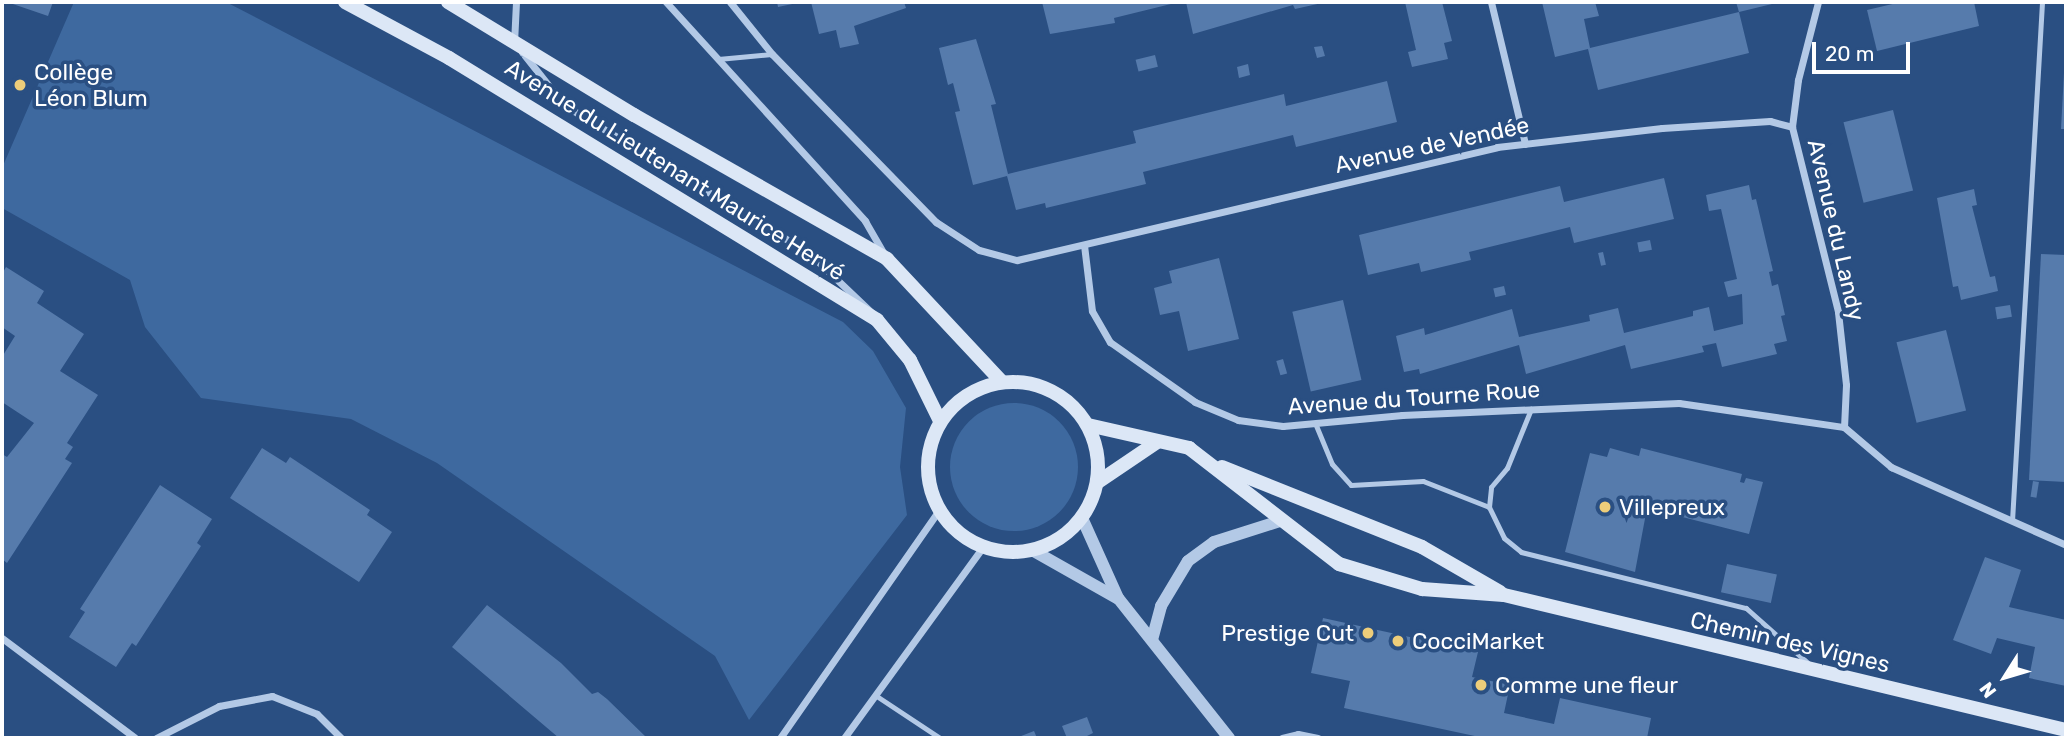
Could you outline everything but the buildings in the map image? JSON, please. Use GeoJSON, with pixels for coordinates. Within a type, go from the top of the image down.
{"type":"FeatureCollection","features":[{"type":"Feature","properties":{"kind":"main road","name":"Avenue du Lieutenant Maurice Hervé"},"geometry":{"type":"LineString","coordinates":[[345,2],[449,58],[877,320],[910,360],[940,421]]}},
{"type":"Feature","properties":{"kind":"main road","name":"Avenue du Lieutenant Maurice Hervé"},"geometry":{"type":"LineString","coordinates":[[449,2],[514,43],[887,259],[1001,381]]}},
{"type":"Feature","properties":{"kind":"main road"},"geometry":{"type":"LineString","coordinates":[[1001,381],[1026,382],[1051,390],[1072,404],[1088,425],[1096,443],[1098,482],[1082,518],[1051,544],[1032,550],[1007,552],[983,547],[966,538],[939,510],[927,466],[940,421],[956,402],[977,388],[1001,381]]}},
{"type":"Feature","properties":{"kind":"main road","name":"Chemin des Vignes"},"geometry":{"type":"LineString","coordinates":[[1088,425],[1157,442],[1173,442],[1211,462],[1422,547],[1504,595]]}},
{"type":"Feature","properties":{"kind":"main road"},"geometry":{"type":"LineString","coordinates":[[1098,482],[1157,442]]}},
{"type":"Feature","properties":{"kind":"main road","name":"Chemin des Vignes"},"geometry":{"type":"LineString","coordinates":[[1211,462],[1280,521],[1339,564],[1422,589],[1504,595],[1818,673],[2066,730]]}},
{"type":"Feature","properties":{"kind":"street"},"geometry":{"type":"LineString","coordinates":[[516,2],[514,43],[564,105],[809,253],[863,300],[877,320]]}},
{"type":"Feature","properties":{"kind":"street"},"geometry":{"type":"LineString","coordinates":[[666,2],[866,221],[887,259]]}},
{"type":"Feature","properties":{"kind":"street"},"geometry":{"type":"LineString","coordinates":[[730,2],[772,54],[936,222],[979,250],[1017,260],[1084,245]]}},
{"type":"Feature","properties":{"kind":"street"},"geometry":{"type":"LineString","coordinates":[[1491,2],[1525,144]]}},
{"type":"Feature","properties":{"kind":"street","name":"Avenue du Landy"},"geometry":{"type":"LineString","coordinates":[[1818,2],[1798,80],[1792,127],[1838,312],[1846,385],[1844,427]]}},
{"type":"Feature","properties":{"kind":"street","name":"Avenue de Vendée"},"geometry":{"type":"LineString","coordinates":[[1084,245],[1525,144],[1729,123],[1770,121],[1792,127]]}},
{"type":"Feature","properties":{"kind":"street","name":"Avenue du Tourne Roue"},"geometry":{"type":"LineString","coordinates":[[1084,245],[1092,311],[1110,342],[1140,368],[1195,402],[1238,420],[1283,426],[1531,409],[1679,403],[1844,427]]}},
{"type":"Feature","properties":{"kind":"street"},"geometry":{"type":"LineString","coordinates":[[1844,427],[1891,467],[2066,545]]}},
{"type":"Feature","properties":{"kind":"street"},"geometry":{"type":"LineString","coordinates":[[780,738],[939,510]]}},
{"type":"Feature","properties":{"kind":"street"},"geometry":{"type":"LineString","coordinates":[[1082,518],[1118,598],[1229,738]]}},
{"type":"Feature","properties":{"kind":"street"},"geometry":{"type":"LineString","coordinates":[[1152,640],[1161,606],[1188,561],[1214,542],[1280,521]]}},
{"type":"Feature","properties":{"kind":"street"},"geometry":{"type":"LineString","coordinates":[[844,738],[983,547]]}},
{"type":"Feature","properties":{"kind":"street"},"geometry":{"type":"LineString","coordinates":[[1032,550],[1118,598]]}},
{"type":"Feature","properties":{"kind":"street"},"geometry":{"type":"LineString","coordinates":[[2,638],[135,738]]}},
{"type":"Feature","properties":{"kind":"street"},"geometry":{"type":"LineString","coordinates":[[156,738],[219,706],[272,696],[317,714],[341,738]]}},
{"type":"Feature","properties":{"kind":"street"},"geometry":{"type":"LineString","coordinates":[[1282,738],[1298,734],[1318,738]]}},
{"type":"Feature","properties":{"kind":"lane"},"geometry":{"type":"LineString","coordinates":[[2012,521],[2042,2]]}},
{"type":"Feature","properties":{"kind":"lane"},"geometry":{"type":"LineString","coordinates":[[718,59],[772,54]]}},
{"type":"Feature","properties":{"kind":"lane"},"geometry":{"type":"LineString","coordinates":[[1531,409],[1507,468],[1491,487],[1489,507],[1504,538],[1521,552],[1746,608],[1818,673]]}},
{"type":"Feature","properties":{"kind":"lane"},"geometry":{"type":"LineString","coordinates":[[1315,423],[1332,464],[1351,485],[1423,481],[1489,507]]}},
{"type":"Feature","properties":{"kind":"lane"},"geometry":{"type":"LineString","coordinates":[[875,695],[940,738]]}},
{"type":"Feature","properties":{"kind":"shaded area"},"geometry":{"type":"Polygon","coordinates":[[[74,2],[226,2],[843,322],[873,351],[906,408],[900,467],[907,515],[749,720],[715,656],[437,463],[351,419],[201,398],[145,327],[130,280],[2,208],[2,168],[74,2]]]}},
{"type":"Feature","properties":{"kind":"shaded area"},"geometry":{"type":"Polygon","coordinates":[[[1014,403],[1038,408],[1059,422],[1073,443],[1078,467],[1073,491],[1059,512],[1038,526],[1014,531],[990,526],[969,512],[955,491],[950,467],[955,443],[969,422],[990,408],[1014,403]]]}},
{"type":"Feature","properties":{"kind":"place","name":"Collège Léon Blum"},"geometry":{"type":"Point","coordinates":[20,85]}},
{"type":"Feature","properties":{"kind":"place","name":"Villepreux"},"geometry":{"type":"Point","coordinates":[1605,507]}},
{"type":"Feature","properties":{"kind":"place","name":"Prestige Cut"},"geometry":{"type":"Point","coordinates":[1368,633]}},
{"type":"Feature","properties":{"kind":"place","name":"CocciMarket"},"geometry":{"type":"Point","coordinates":[1398,641]}},
{"type":"Feature","properties":{"kind":"place","name":"Comme une fleur"},"geometry":{"type":"Point","coordinates":[1481,685]}}]}
